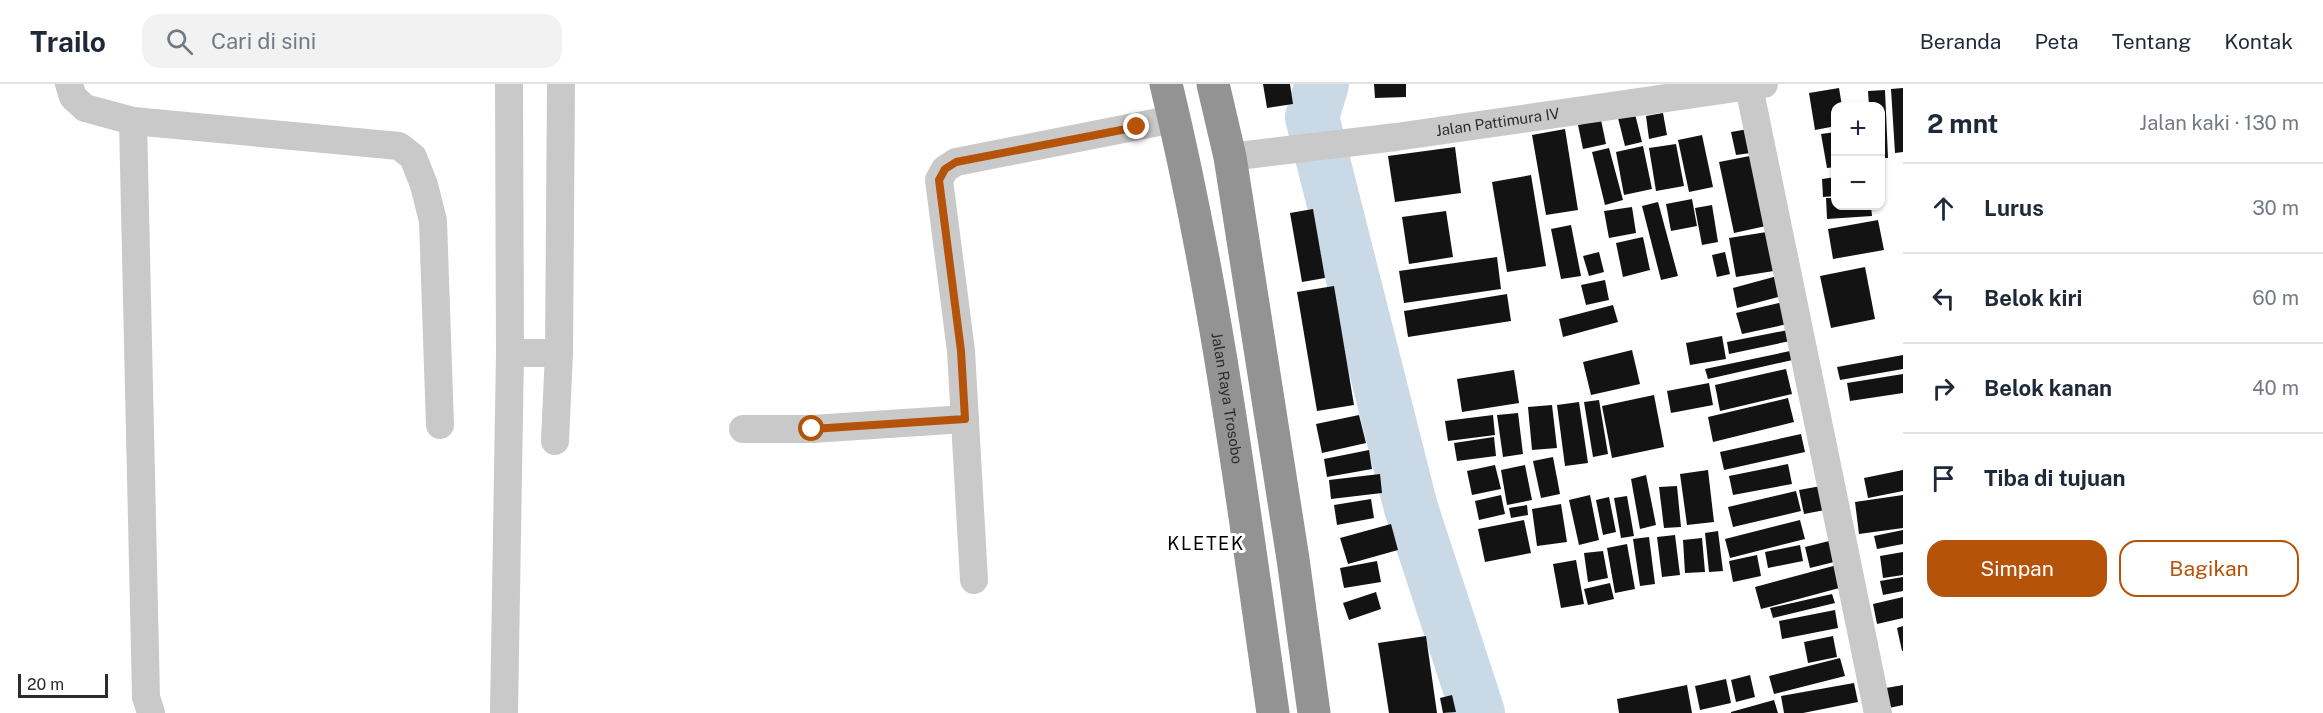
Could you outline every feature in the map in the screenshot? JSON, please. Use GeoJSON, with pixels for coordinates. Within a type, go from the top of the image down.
{"type":"FeatureCollection","features":[{"type":"Feature","properties":{"kind":"highway","name":"Jalan Raya Trosobo"},"geometry":{"type":"LineString","coordinates":[[1166,84],[1226,386],[1273,713]]}},
{"type":"Feature","properties":{"kind":"highway"},"geometry":{"type":"LineString","coordinates":[[1213,84],[1230,157],[1293,558],[1314,713]]}},
{"type":"Feature","properties":{"kind":"street"},"geometry":{"type":"LineString","coordinates":[[69,84],[73,97],[85,108],[133,121],[399,146],[413,157],[424,185],[433,221],[440,425]]}},
{"type":"Feature","properties":{"kind":"street"},"geometry":{"type":"LineString","coordinates":[[509,84],[536,353],[555,441]]}},
{"type":"Feature","properties":{"kind":"street"},"geometry":{"type":"LineString","coordinates":[[504,713],[561,84]]}},
{"type":"Feature","properties":{"kind":"street"},"geometry":{"type":"LineString","coordinates":[[1756,85],[1878,713]]}},
{"type":"Feature","properties":{"kind":"street","name":"Jalan Pattimura IV"},"geometry":{"type":"LineString","coordinates":[[1230,157],[1396,137],[1695,89],[1756,85]]}},
{"type":"Feature","properties":{"kind":"street"},"geometry":{"type":"LineString","coordinates":[[974,580],[961,351],[939,180],[945,169],[956,162],[1174,119]]}},
{"type":"Feature","properties":{"kind":"street"},"geometry":{"type":"LineString","coordinates":[[133,121],[146,697],[151,713]]}},
{"type":"Feature","properties":{"kind":"street"},"geometry":{"type":"LineString","coordinates":[[743,429],[812,429],[965,419]]}},
{"type":"Feature","properties":{"kind":"building"},"geometry":{"type":"Polygon","coordinates":[[[1263,84],[1290,84],[1293,104],[1267,108],[1263,84]]]}},
{"type":"Feature","properties":{"kind":"building"},"geometry":{"type":"Polygon","coordinates":[[[1374,84],[1406,84],[1406,97],[1375,98],[1374,84]]]}},
{"type":"Feature","properties":{"kind":"building"},"geometry":{"type":"Polygon","coordinates":[[[1839,88],[1841,102],[1831,102],[1831,127],[1815,130],[1809,93],[1839,88]]]}},
{"type":"Feature","properties":{"kind":"building"},"geometry":{"type":"Polygon","coordinates":[[[1903,88],[1903,152],[1895,153],[1891,89],[1903,88]]]}},
{"type":"Feature","properties":{"kind":"building"},"geometry":{"type":"Polygon","coordinates":[[[1885,90],[1888,158],[1885,158],[1885,102],[1869,102],[1868,91],[1885,90]]]}},
{"type":"Feature","properties":{"kind":"building"},"geometry":{"type":"Polygon","coordinates":[[[1634,110],[1642,142],[1625,146],[1617,114],[1634,110]]]}},
{"type":"Feature","properties":{"kind":"building"},"geometry":{"type":"Polygon","coordinates":[[[1663,113],[1667,135],[1649,139],[1646,116],[1663,113]]]}},
{"type":"Feature","properties":{"kind":"building"},"geometry":{"type":"Polygon","coordinates":[[[1601,120],[1606,144],[1583,149],[1578,125],[1601,120]]]}},
{"type":"Feature","properties":{"kind":"building"},"geometry":{"type":"Polygon","coordinates":[[[1754,128],[1758,152],[1736,155],[1731,132],[1754,128]]]}},
{"type":"Feature","properties":{"kind":"building"},"geometry":{"type":"Polygon","coordinates":[[[1565,129],[1578,210],[1546,215],[1532,135],[1565,129]]]}},
{"type":"Feature","properties":{"kind":"building"},"geometry":{"type":"Polygon","coordinates":[[[1831,133],[1831,168],[1827,168],[1821,134],[1831,133]]]}},
{"type":"Feature","properties":{"kind":"building"},"geometry":{"type":"Polygon","coordinates":[[[1702,135],[1713,187],[1689,192],[1678,140],[1702,135]]]}},
{"type":"Feature","properties":{"kind":"building"},"geometry":{"type":"Polygon","coordinates":[[[1676,144],[1684,186],[1656,191],[1649,148],[1676,144]]]}},
{"type":"Feature","properties":{"kind":"building"},"geometry":{"type":"Polygon","coordinates":[[[1643,146],[1652,189],[1624,195],[1616,152],[1643,146]]]}},
{"type":"Feature","properties":{"kind":"building"},"geometry":{"type":"Polygon","coordinates":[[[1455,147],[1461,193],[1395,202],[1388,156],[1455,147]]]}},
{"type":"Feature","properties":{"kind":"building"},"geometry":{"type":"Polygon","coordinates":[[[1609,148],[1623,200],[1605,205],[1592,152],[1609,148]]]}},
{"type":"Feature","properties":{"kind":"building"},"geometry":{"type":"Polygon","coordinates":[[[1760,154],[1775,224],[1734,233],[1719,162],[1760,154]]]}},
{"type":"Feature","properties":{"kind":"building"},"geometry":{"type":"Polygon","coordinates":[[[1531,175],[1546,266],[1507,272],[1492,182],[1531,175]]]}},
{"type":"Feature","properties":{"kind":"building"},"geometry":{"type":"Polygon","coordinates":[[[1831,178],[1831,196],[1823,197],[1822,179],[1831,178]]]}},
{"type":"Feature","properties":{"kind":"building"},"geometry":{"type":"Polygon","coordinates":[[[1826,198],[1831,198],[1831,210],[1871,210],[1872,216],[1827,219],[1826,198]]]}},
{"type":"Feature","properties":{"kind":"building"},"geometry":{"type":"Polygon","coordinates":[[[1692,199],[1697,226],[1671,231],[1666,204],[1692,199]]]}},
{"type":"Feature","properties":{"kind":"building"},"geometry":{"type":"Polygon","coordinates":[[[1658,202],[1678,276],[1661,280],[1642,206],[1658,202]]]}},
{"type":"Feature","properties":{"kind":"building"},"geometry":{"type":"Polygon","coordinates":[[[1712,205],[1718,242],[1702,245],[1695,208],[1712,205]]]}},
{"type":"Feature","properties":{"kind":"building"},"geometry":{"type":"Polygon","coordinates":[[[1632,207],[1636,233],[1609,238],[1604,211],[1632,207]]]}},
{"type":"Feature","properties":{"kind":"building"},"geometry":{"type":"Polygon","coordinates":[[[1313,209],[1325,278],[1302,282],[1290,213],[1313,209]]]}},
{"type":"Feature","properties":{"kind":"building"},"geometry":{"type":"Polygon","coordinates":[[[1446,211],[1453,257],[1409,264],[1402,217],[1446,211]]]}},
{"type":"Feature","properties":{"kind":"building"},"geometry":{"type":"Polygon","coordinates":[[[1878,220],[1884,250],[1833,259],[1828,229],[1878,220]]]}},
{"type":"Feature","properties":{"kind":"building"},"geometry":{"type":"Polygon","coordinates":[[[1571,225],[1581,276],[1561,279],[1551,229],[1571,225]]]}},
{"type":"Feature","properties":{"kind":"building"},"geometry":{"type":"Polygon","coordinates":[[[1773,231],[1780,270],[1736,277],[1729,238],[1773,231]]]}},
{"type":"Feature","properties":{"kind":"building"},"geometry":{"type":"Polygon","coordinates":[[[1643,237],[1650,270],[1623,277],[1616,243],[1643,237]]]}},
{"type":"Feature","properties":{"kind":"building"},"geometry":{"type":"Polygon","coordinates":[[[1599,252],[1604,272],[1589,276],[1583,256],[1599,252]]]}},
{"type":"Feature","properties":{"kind":"building"},"geometry":{"type":"Polygon","coordinates":[[[1725,252],[1730,274],[1717,277],[1712,255],[1725,252]]]}},
{"type":"Feature","properties":{"kind":"building"},"geometry":{"type":"Polygon","coordinates":[[[1497,257],[1501,289],[1404,303],[1399,271],[1497,257]]]}},
{"type":"Feature","properties":{"kind":"building"},"geometry":{"type":"Polygon","coordinates":[[[1865,267],[1875,319],[1831,328],[1820,276],[1865,267]]]}},
{"type":"Feature","properties":{"kind":"building"},"geometry":{"type":"Polygon","coordinates":[[[1781,275],[1786,295],[1737,308],[1733,288],[1781,275]]]}},
{"type":"Feature","properties":{"kind":"building"},"geometry":{"type":"Polygon","coordinates":[[[1605,280],[1609,300],[1586,305],[1581,285],[1605,280]]]}},
{"type":"Feature","properties":{"kind":"building"},"geometry":{"type":"Polygon","coordinates":[[[1334,286],[1354,405],[1317,411],[1297,292],[1334,286]]]}},
{"type":"Feature","properties":{"kind":"building"},"geometry":{"type":"Polygon","coordinates":[[[1507,294],[1511,321],[1408,337],[1404,311],[1507,294]]]}},
{"type":"Feature","properties":{"kind":"building"},"geometry":{"type":"Polygon","coordinates":[[[1787,301],[1792,323],[1742,334],[1736,313],[1787,301]]]}},
{"type":"Feature","properties":{"kind":"building"},"geometry":{"type":"Polygon","coordinates":[[[1613,305],[1618,322],[1563,337],[1559,319],[1613,305]]]}},
{"type":"Feature","properties":{"kind":"building"},"geometry":{"type":"Polygon","coordinates":[[[1793,329],[1795,340],[1729,354],[1727,342],[1793,329]]]}},
{"type":"Feature","properties":{"kind":"building"},"geometry":{"type":"Polygon","coordinates":[[[1722,336],[1726,359],[1690,365],[1686,343],[1722,336]]]}},
{"type":"Feature","properties":{"kind":"building"},"geometry":{"type":"Polygon","coordinates":[[[1632,350],[1640,384],[1591,395],[1583,362],[1632,350]]]}},
{"type":"Feature","properties":{"kind":"building"},"geometry":{"type":"Polygon","coordinates":[[[1795,350],[1797,359],[1708,379],[1705,369],[1795,350]]]}},
{"type":"Feature","properties":{"kind":"building"},"geometry":{"type":"Polygon","coordinates":[[[1903,355],[1903,369],[1840,380],[1837,367],[1903,355]]]}},
{"type":"Feature","properties":{"kind":"building"},"geometry":{"type":"Polygon","coordinates":[[[1786,369],[1792,394],[1720,411],[1715,385],[1786,369]]]}},
{"type":"Feature","properties":{"kind":"building"},"geometry":{"type":"Polygon","coordinates":[[[1514,370],[1519,403],[1462,412],[1457,379],[1514,370]]]}},
{"type":"Feature","properties":{"kind":"building"},"geometry":{"type":"Polygon","coordinates":[[[1903,374],[1903,393],[1850,401],[1847,383],[1903,374]]]}},
{"type":"Feature","properties":{"kind":"building"},"geometry":{"type":"Polygon","coordinates":[[[1709,383],[1713,405],[1671,413],[1667,391],[1709,383]]]}},
{"type":"Feature","properties":{"kind":"building"},"geometry":{"type":"Polygon","coordinates":[[[1654,395],[1664,447],[1612,458],[1602,406],[1654,395]]]}},
{"type":"Feature","properties":{"kind":"building"},"geometry":{"type":"Polygon","coordinates":[[[1788,398],[1794,422],[1713,442],[1708,417],[1788,398]]]}},
{"type":"Feature","properties":{"kind":"building"},"geometry":{"type":"Polygon","coordinates":[[[1599,400],[1608,454],[1593,457],[1584,402],[1599,400]]]}},
{"type":"Feature","properties":{"kind":"building"},"geometry":{"type":"Polygon","coordinates":[[[1579,402],[1588,463],[1565,466],[1557,405],[1579,402]]]}},
{"type":"Feature","properties":{"kind":"building"},"geometry":{"type":"Polygon","coordinates":[[[1552,405],[1557,448],[1532,450],[1528,407],[1552,405]]]}},
{"type":"Feature","properties":{"kind":"building"},"geometry":{"type":"Polygon","coordinates":[[[1518,413],[1523,454],[1503,457],[1497,415],[1518,413]]]}},
{"type":"Feature","properties":{"kind":"building"},"geometry":{"type":"Polygon","coordinates":[[[1359,415],[1366,443],[1322,453],[1316,424],[1359,415]]]}},
{"type":"Feature","properties":{"kind":"building"},"geometry":{"type":"Polygon","coordinates":[[[1493,415],[1495,435],[1448,441],[1445,421],[1493,415]]]}},
{"type":"Feature","properties":{"kind":"building"},"geometry":{"type":"Polygon","coordinates":[[[1801,434],[1805,452],[1724,470],[1720,452],[1801,434]]]}},
{"type":"Feature","properties":{"kind":"building"},"geometry":{"type":"Polygon","coordinates":[[[1494,437],[1496,456],[1457,461],[1454,443],[1494,437]]]}},
{"type":"Feature","properties":{"kind":"building"},"geometry":{"type":"Polygon","coordinates":[[[1369,450],[1372,469],[1327,477],[1324,459],[1369,450]]]}},
{"type":"Feature","properties":{"kind":"building"},"geometry":{"type":"Polygon","coordinates":[[[1553,457],[1560,494],[1541,498],[1533,461],[1553,457]]]}},
{"type":"Feature","properties":{"kind":"building"},"geometry":{"type":"Polygon","coordinates":[[[1788,464],[1792,484],[1733,495],[1729,476],[1788,464]]]}},
{"type":"Feature","properties":{"kind":"building"},"geometry":{"type":"Polygon","coordinates":[[[1495,465],[1501,489],[1472,495],[1467,471],[1495,465]]]}},
{"type":"Feature","properties":{"kind":"building"},"geometry":{"type":"Polygon","coordinates":[[[1525,465],[1532,500],[1507,505],[1501,470],[1525,465]]]}},
{"type":"Feature","properties":{"kind":"building"},"geometry":{"type":"Polygon","coordinates":[[[1708,470],[1714,522],[1687,525],[1680,474],[1708,470]]]}},
{"type":"Feature","properties":{"kind":"building"},"geometry":{"type":"Polygon","coordinates":[[[1903,470],[1903,491],[1868,498],[1864,478],[1903,470]]]}},
{"type":"Feature","properties":{"kind":"building"},"geometry":{"type":"Polygon","coordinates":[[[1380,474],[1382,493],[1331,499],[1329,480],[1380,474]]]}},
{"type":"Feature","properties":{"kind":"building"},"geometry":{"type":"Polygon","coordinates":[[[1646,475],[1656,525],[1640,529],[1631,479],[1646,475]]]}},
{"type":"Feature","properties":{"kind":"building"},"geometry":{"type":"Polygon","coordinates":[[[1677,486],[1681,527],[1664,528],[1659,487],[1677,486]]]}},
{"type":"Feature","properties":{"kind":"building"},"geometry":{"type":"Polygon","coordinates":[[[1821,486],[1825,510],[1804,514],[1799,490],[1821,486]]]}},
{"type":"Feature","properties":{"kind":"building"},"geometry":{"type":"Polygon","coordinates":[[[1796,491],[1801,511],[1733,527],[1728,507],[1796,491]]]}},
{"type":"Feature","properties":{"kind":"building"},"geometry":{"type":"Polygon","coordinates":[[[1501,495],[1505,514],[1479,520],[1475,501],[1501,495]]]}},
{"type":"Feature","properties":{"kind":"building"},"geometry":{"type":"Polygon","coordinates":[[[1590,495],[1599,540],[1579,545],[1569,500],[1590,495]]]}},
{"type":"Feature","properties":{"kind":"building"},"geometry":{"type":"Polygon","coordinates":[[[1903,495],[1903,528],[1859,534],[1855,502],[1903,495]]]}},
{"type":"Feature","properties":{"kind":"building"},"geometry":{"type":"Polygon","coordinates":[[[1627,496],[1634,536],[1621,538],[1614,498],[1627,496]]]}},
{"type":"Feature","properties":{"kind":"building"},"geometry":{"type":"Polygon","coordinates":[[[1609,497],[1616,532],[1603,535],[1596,500],[1609,497]]]}},
{"type":"Feature","properties":{"kind":"building"},"geometry":{"type":"Polygon","coordinates":[[[1371,499],[1374,518],[1337,525],[1334,505],[1371,499]]]}},
{"type":"Feature","properties":{"kind":"building"},"geometry":{"type":"Polygon","coordinates":[[[1561,504],[1567,542],[1537,546],[1532,509],[1561,504]]]}},
{"type":"Feature","properties":{"kind":"building"},"geometry":{"type":"Polygon","coordinates":[[[1527,505],[1528,515],[1511,518],[1509,508],[1527,505]]]}},
{"type":"Feature","properties":{"kind":"building"},"geometry":{"type":"Polygon","coordinates":[[[1524,520],[1531,553],[1485,562],[1478,529],[1524,520]]]}},
{"type":"Feature","properties":{"kind":"building"},"geometry":{"type":"Polygon","coordinates":[[[1800,520],[1805,539],[1730,558],[1725,539],[1800,520]]]}},
{"type":"Feature","properties":{"kind":"building"},"geometry":{"type":"Polygon","coordinates":[[[1391,524],[1398,550],[1348,564],[1340,538],[1391,524]]]}},
{"type":"Feature","properties":{"kind":"building"},"geometry":{"type":"Polygon","coordinates":[[[1903,530],[1903,544],[1877,549],[1874,536],[1903,530]]]}},
{"type":"Feature","properties":{"kind":"building"},"geometry":{"type":"Polygon","coordinates":[[[1718,531],[1723,571],[1709,572],[1705,533],[1718,531]]]}},
{"type":"Feature","properties":{"kind":"building"},"geometry":{"type":"Polygon","coordinates":[[[1675,535],[1680,575],[1662,577],[1657,537],[1675,535]]]}},
{"type":"Feature","properties":{"kind":"building"},"geometry":{"type":"Polygon","coordinates":[[[1649,537],[1655,584],[1640,586],[1633,539],[1649,537]]]}},
{"type":"Feature","properties":{"kind":"building"},"geometry":{"type":"Polygon","coordinates":[[[1702,538],[1705,572],[1685,573],[1683,540],[1702,538]]]}},
{"type":"Feature","properties":{"kind":"building"},"geometry":{"type":"Polygon","coordinates":[[[1837,539],[1842,560],[1810,568],[1805,547],[1837,539]]]}},
{"type":"Feature","properties":{"kind":"building"},"geometry":{"type":"Polygon","coordinates":[[[1627,544],[1635,589],[1615,593],[1607,548],[1627,544]]]}},
{"type":"Feature","properties":{"kind":"building"},"geometry":{"type":"Polygon","coordinates":[[[1800,545],[1803,561],[1768,568],[1765,552],[1800,545]]]}},
{"type":"Feature","properties":{"kind":"building"},"geometry":{"type":"Polygon","coordinates":[[[1603,551],[1608,578],[1588,582],[1584,553],[1603,551]]]}},
{"type":"Feature","properties":{"kind":"building"},"geometry":{"type":"Polygon","coordinates":[[[1903,552],[1903,575],[1883,578],[1880,556],[1903,552]]]}},
{"type":"Feature","properties":{"kind":"building"},"geometry":{"type":"Polygon","coordinates":[[[1757,555],[1761,576],[1733,582],[1729,561],[1757,555]]]}},
{"type":"Feature","properties":{"kind":"building"},"geometry":{"type":"Polygon","coordinates":[[[1576,560],[1584,604],[1561,608],[1553,564],[1576,560]]]}},
{"type":"Feature","properties":{"kind":"building"},"geometry":{"type":"Polygon","coordinates":[[[1377,561],[1381,582],[1344,588],[1340,568],[1377,561]]]}},
{"type":"Feature","properties":{"kind":"building"},"geometry":{"type":"Polygon","coordinates":[[[1837,565],[1843,587],[1761,609],[1755,587],[1837,565]]]}},
{"type":"Feature","properties":{"kind":"building"},"geometry":{"type":"Polygon","coordinates":[[[1903,577],[1903,591],[1883,595],[1880,581],[1903,577]]]}},
{"type":"Feature","properties":{"kind":"building"},"geometry":{"type":"Polygon","coordinates":[[[1610,583],[1614,599],[1588,605],[1584,589],[1610,583]]]}},
{"type":"Feature","properties":{"kind":"building"},"geometry":{"type":"Polygon","coordinates":[[[1376,592],[1381,609],[1349,620],[1343,603],[1376,592]]]}},
{"type":"Feature","properties":{"kind":"building"},"geometry":{"type":"Polygon","coordinates":[[[1832,594],[1835,603],[1773,618],[1770,608],[1832,594]]]}},
{"type":"Feature","properties":{"kind":"building"},"geometry":{"type":"Polygon","coordinates":[[[1903,597],[1903,618],[1877,624],[1873,604],[1903,597]]]}},
{"type":"Feature","properties":{"kind":"building"},"geometry":{"type":"Polygon","coordinates":[[[1835,610],[1838,628],[1782,639],[1779,621],[1835,610]]]}},
{"type":"Feature","properties":{"kind":"building"},"geometry":{"type":"Polygon","coordinates":[[[1903,626],[1903,651],[1902,651],[1897,628],[1903,626]]]}},
{"type":"Feature","properties":{"kind":"building"},"geometry":{"type":"Polygon","coordinates":[[[1426,636],[1437,713],[1389,713],[1378,643],[1426,636]]]}},
{"type":"Feature","properties":{"kind":"building"},"geometry":{"type":"Polygon","coordinates":[[[1833,636],[1837,657],[1808,663],[1804,642],[1833,636]]]}},
{"type":"Feature","properties":{"kind":"building"},"geometry":{"type":"Polygon","coordinates":[[[1840,658],[1845,676],[1774,694],[1769,676],[1840,658]]]}},
{"type":"Feature","properties":{"kind":"building"},"geometry":{"type":"Polygon","coordinates":[[[1750,675],[1755,697],[1736,702],[1731,680],[1750,675]]]}},
{"type":"Feature","properties":{"kind":"building"},"geometry":{"type":"Polygon","coordinates":[[[1726,679],[1731,703],[1700,710],[1695,686],[1726,679]]]}},
{"type":"Feature","properties":{"kind":"building"},"geometry":{"type":"Polygon","coordinates":[[[1854,683],[1858,702],[1803,713],[1784,713],[1781,696],[1854,683]]]}},
{"type":"Feature","properties":{"kind":"building"},"geometry":{"type":"Polygon","coordinates":[[[1687,685],[1692,713],[1619,713],[1617,699],[1687,685]]]}},
{"type":"Feature","properties":{"kind":"building"},"geometry":{"type":"Polygon","coordinates":[[[1903,685],[1903,705],[1889,708],[1886,688],[1903,685]]]}},
{"type":"Feature","properties":{"kind":"building"},"geometry":{"type":"Polygon","coordinates":[[[1452,695],[1456,712],[1443,713],[1440,698],[1452,695]]]}},
{"type":"Feature","properties":{"kind":"building"},"geometry":{"type":"Polygon","coordinates":[[[1774,700],[1778,713],[1731,713],[1731,712],[1774,700]]]}},
{"type":"Feature","properties":{"kind":"waterway"},"geometry":{"type":"LineString","coordinates":[[1322,84],[1312,117],[1411,508],[1478,713]]}},
{"type":"Feature","properties":{"kind":"district","name":"KLETEK"},"geometry":{"type":"Point","coordinates":[1206,544]}},
{"type":"Feature","properties":{"kind":"route"},"geometry":{"type":"LineString","coordinates":[[812,429],[965,419],[961,351],[939,180],[945,169],[956,162],[1137,127]]}}]}
